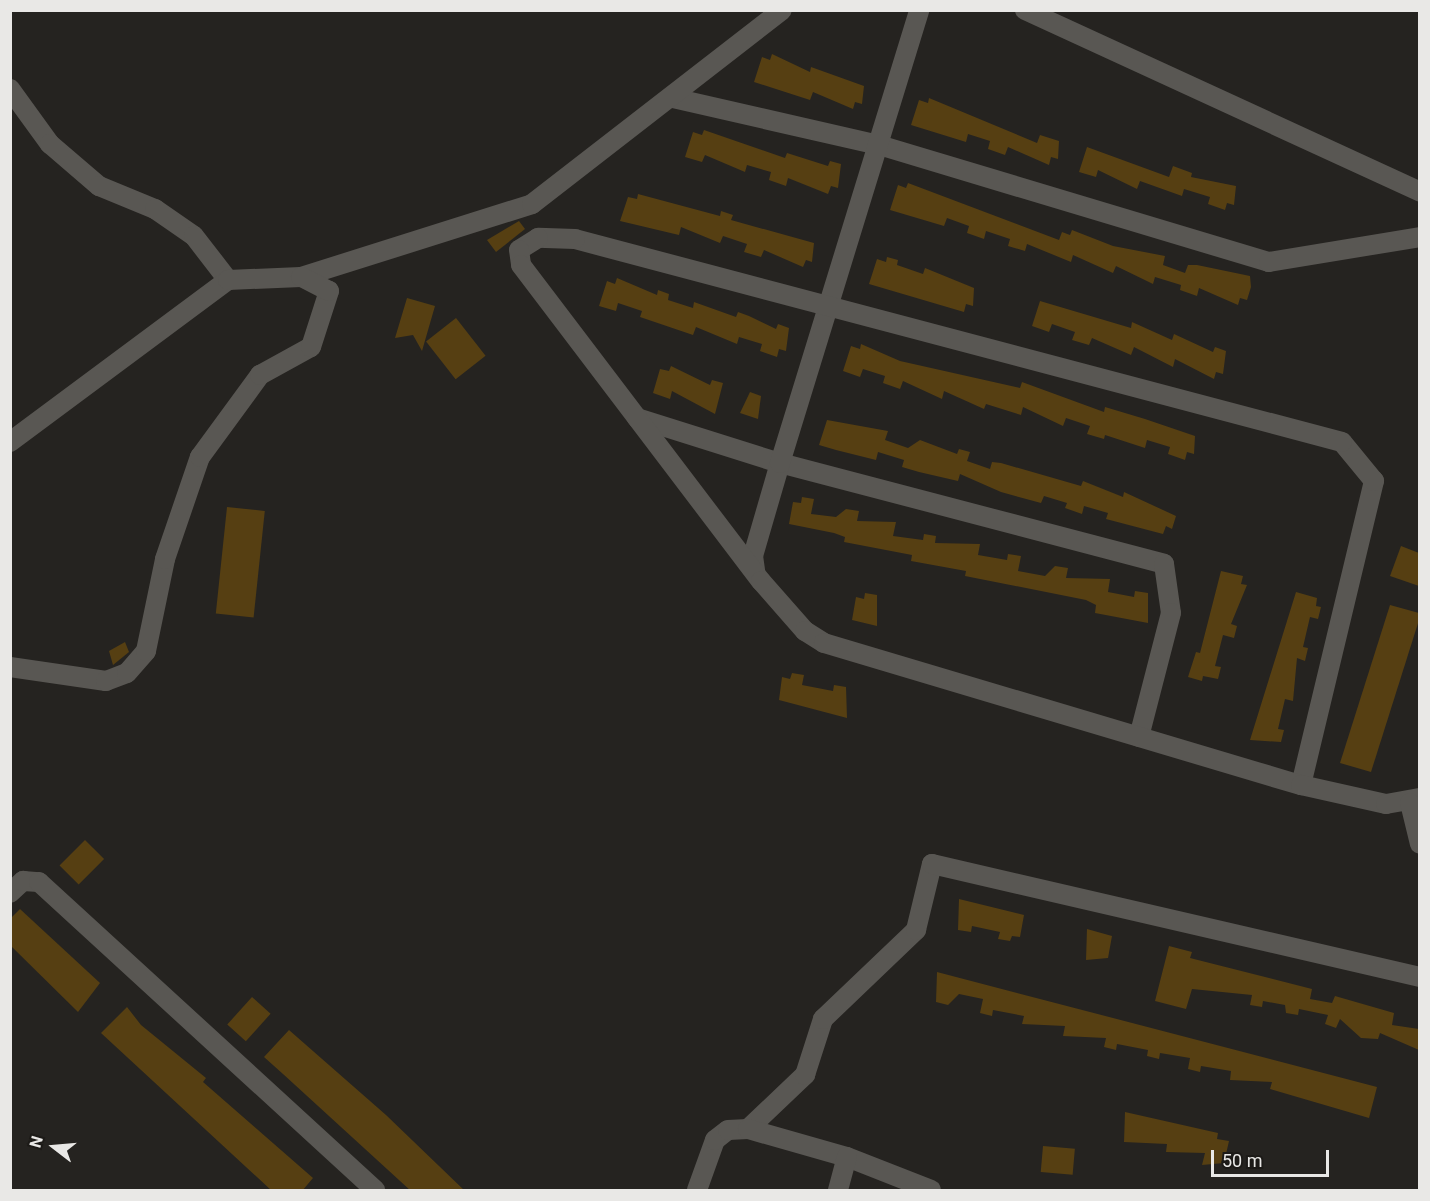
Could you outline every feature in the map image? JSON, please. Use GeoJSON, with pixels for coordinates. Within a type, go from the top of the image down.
{"type":"FeatureCollection","features":[{"type":"Feature","properties":{"kind":"street"},"geometry":{"type":"LineString","coordinates":[[10,442],[228,280],[301,277],[532,204],[673,98],[782,10]]}},
{"type":"Feature","properties":{"kind":"street"},"geometry":{"type":"LineString","coordinates":[[755,570],[753,556],[780,463],[919,10]]}},
{"type":"Feature","properties":{"kind":"street"},"geometry":{"type":"LineString","coordinates":[[1025,10],[1419,192]]}},
{"type":"Feature","properties":{"kind":"street"},"geometry":{"type":"LineString","coordinates":[[10,90],[50,144],[99,186],[155,209],[194,236],[228,280]]}},
{"type":"Feature","properties":{"kind":"street"},"geometry":{"type":"LineString","coordinates":[[673,98],[879,145],[1269,262],[1419,237]]}},
{"type":"Feature","properties":{"kind":"street"},"geometry":{"type":"LineString","coordinates":[[1301,785],[1374,481],[1342,442],[828,304],[575,239],[538,238],[519,250],[521,265],[637,418],[805,631],[824,643],[1301,785],[1386,804],[1415,800],[1419,844]]}},
{"type":"Feature","properties":{"kind":"street"},"geometry":{"type":"LineString","coordinates":[[10,668],[106,681],[127,673],[146,651],[165,559],[200,458],[260,375],[311,347],[329,291],[301,277]]}},
{"type":"Feature","properties":{"kind":"street"},"geometry":{"type":"LineString","coordinates":[[637,418],[780,463],[1164,564],[1171,613],[1139,736]]}},
{"type":"Feature","properties":{"kind":"street"},"geometry":{"type":"LineString","coordinates":[[748,1130],[805,1075],[823,1019],[916,930],[932,864],[1419,977]]}},
{"type":"Feature","properties":{"kind":"street"},"geometry":{"type":"LineString","coordinates":[[10,893],[23,881],[39,882],[375,1191]]}},
{"type":"Feature","properties":{"kind":"street"},"geometry":{"type":"LineString","coordinates":[[697,1191],[715,1140],[728,1130],[748,1130],[847,1157],[931,1191]]}},
{"type":"Feature","properties":{"kind":"street"},"geometry":{"type":"LineString","coordinates":[[838,1191],[847,1157]]}},
{"type":"Feature","properties":{"kind":"building"},"geometry":{"type":"Polygon","coordinates":[[[772,54],[810,72],[811,67],[864,86],[862,104],[855,102],[853,109],[813,92],[810,100],[754,82],[762,57],[770,60],[772,54]]]}},
{"type":"Feature","properties":{"kind":"building"},"geometry":{"type":"Polygon","coordinates":[[[929,98],[1037,143],[1040,135],[1059,141],[1058,159],[1051,157],[1049,165],[1008,147],[1005,155],[988,149],[990,141],[968,134],[966,142],[911,125],[919,100],[928,103],[929,98]]]}},
{"type":"Feature","properties":{"kind":"building"},"geometry":{"type":"Polygon","coordinates":[[[704,130],[785,158],[787,153],[828,166],[830,161],[841,164],[838,188],[831,186],[828,194],[788,178],[786,186],[769,180],[771,172],[747,165],[745,172],[705,155],[702,162],[685,157],[693,132],[702,135],[704,130]]]}},
{"type":"Feature","properties":{"kind":"building"},"geometry":{"type":"Polygon","coordinates":[[[1087,147],[1169,177],[1173,166],[1192,173],[1191,177],[1236,186],[1234,205],[1227,203],[1225,210],[1208,204],[1210,197],[1184,189],[1182,196],[1140,181],[1137,189],[1098,170],[1096,177],[1079,172],[1087,147]]]}},
{"type":"Feature","properties":{"kind":"building"},"geometry":{"type":"Polygon","coordinates":[[[908,183],[1059,240],[1062,232],[1070,235],[1072,230],[1113,246],[1165,256],[1163,265],[1185,273],[1188,265],[1197,265],[1250,276],[1251,287],[1247,300],[1240,298],[1238,305],[1199,288],[1197,296],[1180,290],[1181,285],[1155,277],[1153,284],[1116,266],[1113,273],[1073,255],[1071,262],[1027,244],[1025,251],[1008,246],[1010,239],[986,231],[984,239],[967,233],[969,226],[947,218],[944,226],[890,210],[898,185],[906,188],[908,183]]]}},
{"type":"Feature","properties":{"kind":"building"},"geometry":{"type":"Polygon","coordinates":[[[638,194],[720,216],[721,211],[733,215],[731,220],[814,243],[812,262],[806,260],[803,267],[764,250],[761,257],[744,252],[747,244],[723,236],[720,243],[681,227],[679,235],[620,221],[628,197],[637,199],[638,194]]]}},
{"type":"Feature","properties":{"kind":"building"},"geometry":{"type":"Polygon","coordinates":[[[519,221],[525,229],[496,252],[487,240],[519,221]]]}},
{"type":"Feature","properties":{"kind":"building"},"geometry":{"type":"Polygon","coordinates":[[[887,257],[898,260],[897,265],[923,274],[925,268],[974,288],[973,306],[966,304],[964,312],[869,284],[877,259],[886,262],[887,257]]]}},
{"type":"Feature","properties":{"kind":"building"},"geometry":{"type":"Polygon","coordinates":[[[617,278],[657,295],[658,290],[669,294],[668,300],[693,308],[694,302],[736,317],[738,312],[776,329],[778,324],[789,328],[786,351],[779,349],[777,357],[760,351],[762,344],[739,337],[737,344],[696,327],[693,335],[640,317],[642,311],[618,303],[616,311],[599,306],[607,281],[615,284],[617,278]]]}},
{"type":"Feature","properties":{"kind":"building"},"geometry":{"type":"Polygon","coordinates":[[[407,298],[435,306],[422,351],[413,335],[395,338],[407,298]]]}},
{"type":"Feature","properties":{"kind":"building"},"geometry":{"type":"Polygon","coordinates":[[[1040,301],[1131,328],[1132,322],[1172,340],[1174,334],[1213,352],[1215,347],[1226,351],[1223,374],[1216,372],[1214,379],[1175,359],[1173,367],[1134,347],[1131,355],[1092,338],[1089,345],[1072,340],[1075,332],[1052,324],[1049,332],[1032,326],[1040,301]]]}},
{"type":"Feature","properties":{"kind":"building"},"geometry":{"type":"Polygon","coordinates":[[[456,318],[486,356],[456,379],[426,341],[456,318]]]}},
{"type":"Feature","properties":{"kind":"building"},"geometry":{"type":"Polygon","coordinates":[[[861,344],[900,361],[1020,388],[1022,382],[1104,412],[1105,407],[1145,419],[1195,436],[1194,454],[1187,452],[1185,460],[1168,454],[1170,447],[1147,440],[1145,448],[1105,435],[1104,439],[1087,434],[1090,426],[1066,418],[1063,426],[1023,407],[1021,415],[986,404],[984,409],[944,391],[942,399],[903,381],[900,389],[883,383],[885,376],[863,369],[860,377],[843,371],[851,346],[860,349],[861,344]]]}},
{"type":"Feature","properties":{"kind":"building"},"geometry":{"type":"Polygon","coordinates":[[[671,366],[710,385],[712,380],[723,383],[715,414],[672,391],[670,399],[653,393],[660,369],[669,371],[671,366]]]}},
{"type":"Feature","properties":{"kind":"building"},"geometry":{"type":"Polygon","coordinates":[[[750,392],[761,396],[758,419],[740,413],[750,392]]]}},
{"type":"Feature","properties":{"kind":"building"},"geometry":{"type":"Polygon","coordinates":[[[827,420],[888,431],[885,440],[908,448],[920,440],[957,454],[959,449],[970,452],[967,461],[990,469],[992,462],[1001,463],[1081,486],[1083,481],[1123,497],[1124,492],[1176,516],[1172,529],[1166,526],[1163,534],[1106,519],[1108,513],[1084,506],[1082,514],[1065,508],[1067,503],[1044,496],[1041,503],[1001,492],[960,474],[958,481],[919,472],[902,467],[904,460],[878,452],[876,460],[836,450],[819,445],[827,420]]]}},
{"type":"Feature","properties":{"kind":"building"},"geometry":{"type":"Polygon","coordinates":[[[802,497],[814,499],[811,514],[836,517],[846,509],[859,511],[857,521],[896,522],[893,536],[923,540],[924,534],[936,536],[935,543],[980,544],[978,555],[1007,560],[1008,554],[1021,556],[1018,571],[1045,576],[1055,566],[1068,568],[1066,578],[1110,579],[1108,592],[1134,597],[1135,591],[1148,593],[1148,623],[1095,613],[1096,605],[1086,600],[965,576],[966,571],[911,561],[912,555],[844,542],[845,537],[834,533],[789,524],[793,502],[801,503],[802,497]]]}},
{"type":"Feature","properties":{"kind":"building"},"geometry":{"type":"Polygon","coordinates":[[[227,507],[265,511],[254,617],[216,613],[227,507]]]}},
{"type":"Feature","properties":{"kind":"building"},"geometry":{"type":"Polygon","coordinates":[[[1401,546],[1419,553],[1419,586],[1390,576],[1401,546]]]}},
{"type":"Feature","properties":{"kind":"building"},"geometry":{"type":"Polygon","coordinates":[[[1221,571],[1243,576],[1241,584],[1247,585],[1231,624],[1237,626],[1234,638],[1223,635],[1215,666],[1221,667],[1218,679],[1203,676],[1202,681],[1188,677],[1196,652],[1200,653],[1221,571]]]}},
{"type":"Feature","properties":{"kind":"building"},"geometry":{"type":"Polygon","coordinates":[[[1296,592],[1317,598],[1316,606],[1321,607],[1318,619],[1310,617],[1303,647],[1308,648],[1305,661],[1297,658],[1293,701],[1285,699],[1278,729],[1284,730],[1281,742],[1250,740],[1296,592]]]}},
{"type":"Feature","properties":{"kind":"building"},"geometry":{"type":"Polygon","coordinates":[[[865,593],[877,595],[877,626],[852,620],[856,597],[864,599],[865,593]]]}},
{"type":"Feature","properties":{"kind":"building"},"geometry":{"type":"Polygon","coordinates":[[[1390,605],[1419,613],[1419,620],[1371,772],[1340,763],[1390,605]]]}},
{"type":"Feature","properties":{"kind":"building"},"geometry":{"type":"Polygon","coordinates":[[[125,642],[129,652],[113,665],[109,651],[125,642]]]}},
{"type":"Feature","properties":{"kind":"building"},"geometry":{"type":"Polygon","coordinates":[[[792,673],[804,675],[802,685],[833,691],[834,685],[846,687],[847,718],[779,700],[782,677],[790,679],[792,673]]]}},
{"type":"Feature","properties":{"kind":"building"},"geometry":{"type":"Polygon","coordinates":[[[85,840],[104,859],[79,885],[60,865],[85,840]]]}},
{"type":"Feature","properties":{"kind":"building"},"geometry":{"type":"Polygon","coordinates":[[[959,899],[1024,915],[1020,937],[1012,936],[1010,941],[998,939],[1000,932],[972,926],[971,932],[958,930],[959,899]]]}},
{"type":"Feature","properties":{"kind":"building"},"geometry":{"type":"Polygon","coordinates":[[[20,909],[100,983],[78,1012],[10,945],[10,919],[20,909]]]}},
{"type":"Feature","properties":{"kind":"building"},"geometry":{"type":"Polygon","coordinates":[[[1087,929],[1112,936],[1108,958],[1086,960],[1087,929]]]}},
{"type":"Feature","properties":{"kind":"building"},"geometry":{"type":"Polygon","coordinates":[[[1169,946],[1192,952],[1190,958],[1312,989],[1310,999],[1332,1003],[1335,996],[1394,1013],[1392,1025],[1419,1029],[1419,1050],[1380,1033],[1378,1039],[1361,1038],[1340,1019],[1336,1028],[1325,1024],[1328,1015],[1299,1009],[1298,1015],[1286,1013],[1285,1005],[1263,1001],[1262,1007],[1250,1005],[1252,995],[1192,989],[1186,1009],[1155,1001],[1169,946]]]}},
{"type":"Feature","properties":{"kind":"building"},"geometry":{"type":"Polygon","coordinates":[[[937,972],[1377,1087],[1369,1118],[1270,1089],[1272,1082],[1230,1080],[1231,1071],[1201,1066],[1200,1072],[1188,1069],[1190,1058],[1160,1053],[1159,1059],[1147,1056],[1148,1050],[1117,1044],[1116,1050],[1104,1047],[1106,1038],[1063,1036],[1065,1026],[1022,1024],[1024,1016],[993,1010],[992,1016],[980,1013],[983,999],[959,994],[948,1005],[936,1002],[937,972]]]}},
{"type":"Feature","properties":{"kind":"building"},"geometry":{"type":"Polygon","coordinates":[[[252,997],[271,1014],[246,1041],[227,1024],[252,997]]]}},
{"type":"Feature","properties":{"kind":"building"},"geometry":{"type":"Polygon","coordinates":[[[127,1007],[141,1025],[206,1078],[203,1082],[313,1178],[302,1191],[272,1191],[101,1033],[127,1007]]]}},
{"type":"Feature","properties":{"kind":"building"},"geometry":{"type":"Polygon","coordinates":[[[289,1030],[386,1115],[465,1191],[411,1191],[264,1057],[289,1030]]]}},
{"type":"Feature","properties":{"kind":"building"},"geometry":{"type":"Polygon","coordinates":[[[1125,1112],[1218,1133],[1217,1139],[1229,1141],[1224,1163],[1202,1165],[1205,1153],[1166,1152],[1167,1144],[1124,1142],[1125,1112]]]}},
{"type":"Feature","properties":{"kind":"building"},"geometry":{"type":"Polygon","coordinates":[[[1043,1146],[1075,1149],[1073,1175],[1041,1172],[1043,1146]]]}}]}
